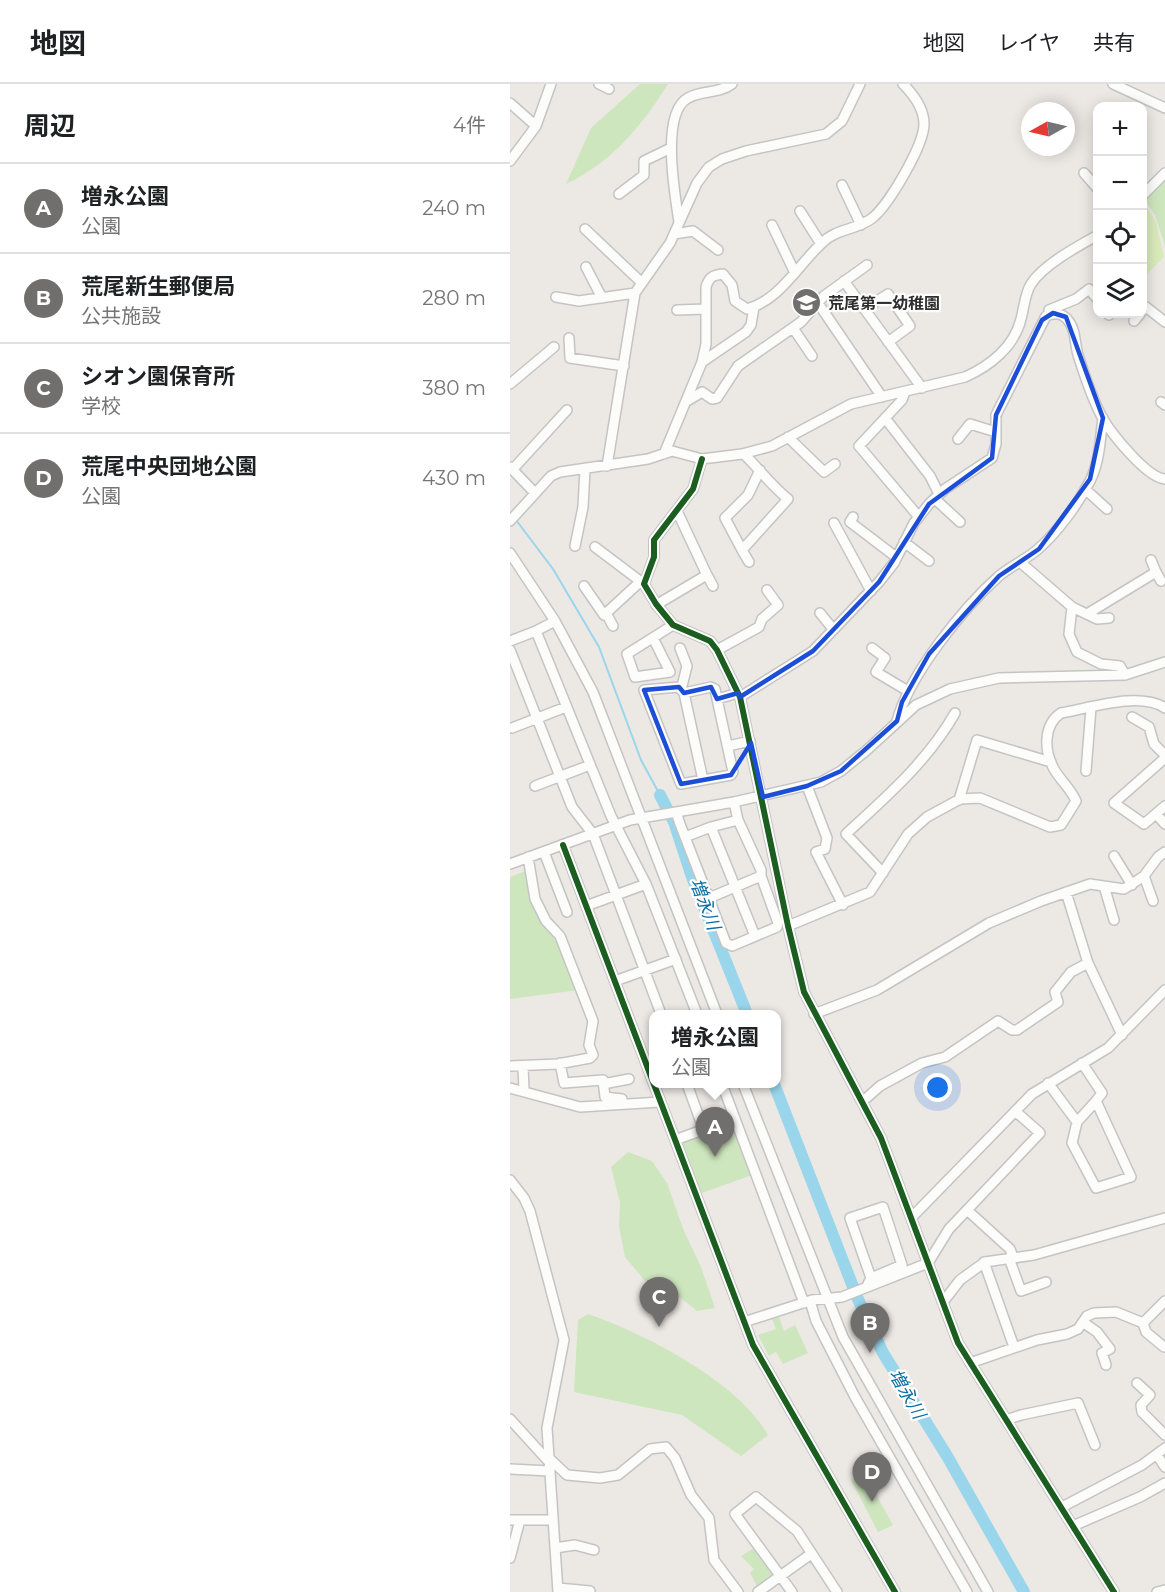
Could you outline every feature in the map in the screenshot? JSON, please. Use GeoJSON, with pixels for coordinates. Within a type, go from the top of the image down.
{"type":"FeatureCollection","features":[{"type":"Feature","properties":{"kind":"street"},"geometry":{"type":"LineString","coordinates":[[510,160],[536,126],[551,84]]}},
{"type":"Feature","properties":{"kind":"street"},"geometry":{"type":"LineString","coordinates":[[599,84],[609,89]]}},
{"type":"Feature","properties":{"kind":"street"},"geometry":{"type":"LineString","coordinates":[[702,84],[706,94]]}},
{"type":"Feature","properties":{"kind":"street"},"geometry":{"type":"LineString","coordinates":[[679,222],[671,148],[677,110],[690,96],[724,90],[732,84]]}},
{"type":"Feature","properties":{"kind":"street"},"geometry":{"type":"LineString","coordinates":[[608,466],[634,293],[674,234],[697,183],[709,167],[722,159],[746,151],[826,134],[842,121],[860,84]]}},
{"type":"Feature","properties":{"kind":"street"},"geometry":{"type":"LineString","coordinates":[[664,454],[702,362],[706,344],[708,279],[715,274],[723,274],[728,278],[735,302],[740,307],[754,307],[769,298],[834,233],[861,225],[881,212],[892,197],[919,142],[924,124],[922,111],[903,84]]}},
{"type":"Feature","properties":{"kind":"street"},"geometry":{"type":"LineString","coordinates":[[1113,84],[1165,108]]}},
{"type":"Feature","properties":{"kind":"street"},"geometry":{"type":"LineString","coordinates":[[510,103],[536,126]]}},
{"type":"Feature","properties":{"kind":"street"},"geometry":{"type":"LineString","coordinates":[[619,194],[644,175],[644,161],[671,148]]}},
{"type":"Feature","properties":{"kind":"street"},"geometry":{"type":"LineString","coordinates":[[1084,173],[1093,183]]}},
{"type":"Feature","properties":{"kind":"street"},"geometry":{"type":"LineString","coordinates":[[1147,192],[1165,173]]}},
{"type":"Feature","properties":{"kind":"street"},"geometry":{"type":"LineString","coordinates":[[842,184],[861,225]]}},
{"type":"Feature","properties":{"kind":"street"},"geometry":{"type":"LineString","coordinates":[[800,212],[821,244]]}},
{"type":"Feature","properties":{"kind":"street"},"geometry":{"type":"LineString","coordinates":[[772,225],[795,273]]}},
{"type":"Feature","properties":{"kind":"street"},"geometry":{"type":"LineString","coordinates":[[585,229],[642,283]]}},
{"type":"Feature","properties":{"kind":"street"},"geometry":{"type":"LineString","coordinates":[[674,234],[693,231],[718,250]]}},
{"type":"Feature","properties":{"kind":"street"},"geometry":{"type":"LineString","coordinates":[[512,519],[551,476],[560,472],[608,466],[672,451],[702,459],[744,454],[772,446],[851,404],[965,377],[981,370],[1003,351],[1018,330],[1029,286],[1035,278],[1093,237]]}},
{"type":"Feature","properties":{"kind":"street"},"geometry":{"type":"LineString","coordinates":[[687,401],[702,392],[712,399],[717,398],[738,366],[793,328],[818,303],[867,265]]}},
{"type":"Feature","properties":{"kind":"street"},"geometry":{"type":"LineString","coordinates":[[586,267],[602,298]]}},
{"type":"Feature","properties":{"kind":"street"},"geometry":{"type":"LineString","coordinates":[[844,281],[922,388]]}},
{"type":"Feature","properties":{"kind":"street"},"geometry":{"type":"LineString","coordinates":[[717,699],[739,695],[813,651],[871,591],[896,557],[919,517],[937,496],[992,458],[996,415],[1043,318],[1042,315],[1048,310],[1076,299],[1089,290],[1093,294]]}},
{"type":"Feature","properties":{"kind":"street"},"geometry":{"type":"LineString","coordinates":[[556,297],[579,301],[634,293]]}},
{"type":"Feature","properties":{"kind":"street"},"geometry":{"type":"LineString","coordinates":[[864,309],[888,294],[910,326],[888,342]]}},
{"type":"Feature","properties":{"kind":"street"},"geometry":{"type":"LineString","coordinates":[[818,303],[882,397]]}},
{"type":"Feature","properties":{"kind":"street"},"geometry":{"type":"LineString","coordinates":[[702,362],[746,332],[751,325],[754,307]]}},
{"type":"Feature","properties":{"kind":"street"},"geometry":{"type":"LineString","coordinates":[[1147,308],[1165,322]]}},
{"type":"Feature","properties":{"kind":"street"},"geometry":{"type":"LineString","coordinates":[[677,310],[706,309]]}},
{"type":"Feature","properties":{"kind":"street"},"geometry":{"type":"LineString","coordinates":[[1043,318],[1053,313],[1060,313],[1066,317],[1074,329],[1078,356],[1103,418],[1129,451],[1163,481]]}},
{"type":"Feature","properties":{"kind":"street"},"geometry":{"type":"LineString","coordinates":[[793,328],[812,356]]}},
{"type":"Feature","properties":{"kind":"street"},"geometry":{"type":"LineString","coordinates":[[569,338],[570,358],[624,366]]}},
{"type":"Feature","properties":{"kind":"street"},"geometry":{"type":"LineString","coordinates":[[510,384],[554,347]]}},
{"type":"Feature","properties":{"kind":"street"},"geometry":{"type":"LineString","coordinates":[[905,392],[902,400],[859,446],[919,517]]}},
{"type":"Feature","properties":{"kind":"street"},"geometry":{"type":"LineString","coordinates":[[535,493],[511,468],[567,410]]}},
{"type":"Feature","properties":{"kind":"street"},"geometry":{"type":"LineString","coordinates":[[885,418],[930,476],[937,496],[960,522]]}},
{"type":"Feature","properties":{"kind":"street"},"geometry":{"type":"LineString","coordinates":[[897,721],[902,702],[929,654],[999,576],[1039,549],[1084,489],[1099,456],[1103,418]]}},
{"type":"Feature","properties":{"kind":"street"},"geometry":{"type":"LineString","coordinates":[[958,439],[970,424],[996,432]]}},
{"type":"Feature","properties":{"kind":"street"},"geometry":{"type":"LineString","coordinates":[[788,437],[824,472],[835,464]]}},
{"type":"Feature","properties":{"kind":"street"},"geometry":{"type":"LineString","coordinates":[[742,550],[788,500],[744,454]]}},
{"type":"Feature","properties":{"kind":"street"},"geometry":{"type":"LineString","coordinates":[[606,614],[642,583],[654,557],[654,540],[693,489],[702,459]]}},
{"type":"Feature","properties":{"kind":"street"},"geometry":{"type":"LineString","coordinates":[[575,546],[584,507],[585,469]]}},
{"type":"Feature","properties":{"kind":"street"},"geometry":{"type":"LineString","coordinates":[[749,562],[725,518],[748,495],[760,470]]}},
{"type":"Feature","properties":{"kind":"street"},"geometry":{"type":"LineString","coordinates":[[1084,489],[1107,509]]}},
{"type":"Feature","properties":{"kind":"street"},"geometry":{"type":"LineString","coordinates":[[677,512],[713,586]]}},
{"type":"Feature","properties":{"kind":"street"},"geometry":{"type":"LineString","coordinates":[[850,522],[896,557]]}},
{"type":"Feature","properties":{"kind":"street"},"geometry":{"type":"LineString","coordinates":[[834,523],[871,591]]}},
{"type":"Feature","properties":{"kind":"street"},"geometry":{"type":"LineString","coordinates":[[904,542],[929,561]]}},
{"type":"Feature","properties":{"kind":"street"},"geometry":{"type":"LineString","coordinates":[[595,547],[642,583],[673,626],[710,641],[717,650],[739,695],[763,796],[797,968],[814,1014],[881,1138],[958,1343],[1114,1592]]}},
{"type":"Feature","properties":{"kind":"street"},"geometry":{"type":"LineString","coordinates":[[510,553],[555,621],[593,693],[715,1010]]}},
{"type":"Feature","properties":{"kind":"street"},"geometry":{"type":"LineString","coordinates":[[1151,560],[1161,581]]}},
{"type":"Feature","properties":{"kind":"street"},"geometry":{"type":"LineString","coordinates":[[1020,562],[1072,607],[1097,619],[1109,618]]}},
{"type":"Feature","properties":{"kind":"street"},"geometry":{"type":"LineString","coordinates":[[1088,614],[1156,572]]}},
{"type":"Feature","properties":{"kind":"street"},"geometry":{"type":"LineString","coordinates":[[656,605],[705,576],[706,573]]}},
{"type":"Feature","properties":{"kind":"street"},"geometry":{"type":"LineString","coordinates":[[584,586],[613,626]]}},
{"type":"Feature","properties":{"kind":"street"},"geometry":{"type":"LineString","coordinates":[[717,650],[759,627],[762,619],[778,605],[767,590]]}},
{"type":"Feature","properties":{"kind":"street"},"geometry":{"type":"LineString","coordinates":[[1072,607],[1069,634],[1077,652],[1101,663],[1120,666],[1125,675]]}},
{"type":"Feature","properties":{"kind":"street"},"geometry":{"type":"LineString","coordinates":[[820,613],[833,629]]}},
{"type":"Feature","properties":{"kind":"street"},"geometry":{"type":"LineString","coordinates":[[510,641],[555,621]]}},
{"type":"Feature","properties":{"kind":"street"},"geometry":{"type":"LineString","coordinates":[[653,638],[670,672],[635,677],[627,654],[653,638],[673,626]]}},
{"type":"Feature","properties":{"kind":"street"},"geometry":{"type":"LineString","coordinates":[[536,631],[616,825],[646,884],[695,1010]]}},
{"type":"Feature","properties":{"kind":"street"},"geometry":{"type":"LineString","coordinates":[[680,648],[687,666],[683,691],[703,780]]}},
{"type":"Feature","properties":{"kind":"street"},"geometry":{"type":"LineString","coordinates":[[872,648],[885,658],[876,672],[908,691]]}},
{"type":"Feature","properties":{"kind":"street"},"geometry":{"type":"LineString","coordinates":[[510,650],[513,664],[538,718],[572,807],[593,834],[660,1010]]}},
{"type":"Feature","properties":{"kind":"street"},"geometry":{"type":"LineString","coordinates":[[510,864],[641,817],[734,802],[807,786],[841,771],[897,721],[934,695],[999,678],[1125,675],[1165,662]]}},
{"type":"Feature","properties":{"kind":"street"},"geometry":{"type":"LineString","coordinates":[[679,687],[683,691],[711,687],[715,689],[734,772],[731,776],[681,784],[678,780],[644,690],[679,687]]}},
{"type":"Feature","properties":{"kind":"street"},"geometry":{"type":"LineString","coordinates":[[788,926],[870,892],[897,848],[916,825],[958,800],[980,798],[1050,827],[1061,825],[1076,801],[1051,762],[1047,746],[1050,723],[1062,713],[1138,700],[1151,701],[1165,708]]}},
{"type":"Feature","properties":{"kind":"street"},"geometry":{"type":"LineString","coordinates":[[512,728],[566,707]]}},
{"type":"Feature","properties":{"kind":"street"},"geometry":{"type":"LineString","coordinates":[[1086,771],[1091,708]]}},
{"type":"Feature","properties":{"kind":"street"},"geometry":{"type":"LineString","coordinates":[[883,873],[846,834],[895,789],[941,738],[955,713]]}},
{"type":"Feature","properties":{"kind":"street"},"geometry":{"type":"LineString","coordinates":[[1132,717],[1149,727],[1154,744],[1165,757],[1114,803],[1144,824],[1165,806]]}},
{"type":"Feature","properties":{"kind":"street"},"geometry":{"type":"LineString","coordinates":[[958,800],[977,740],[1051,762]]}},
{"type":"Feature","properties":{"kind":"street"},"geometry":{"type":"LineString","coordinates":[[728,746],[750,741]]}},
{"type":"Feature","properties":{"kind":"street"},"geometry":{"type":"LineString","coordinates":[[535,786],[590,765]]}},
{"type":"Feature","properties":{"kind":"street"},"geometry":{"type":"LineString","coordinates":[[807,786],[827,838],[825,849],[816,852],[843,905]]}},
{"type":"Feature","properties":{"kind":"street"},"geometry":{"type":"LineString","coordinates":[[676,812],[726,943],[732,946],[777,927],[778,922],[761,876],[761,870],[738,820],[734,802]]}},
{"type":"Feature","properties":{"kind":"street"},"geometry":{"type":"LineString","coordinates":[[1156,814],[1165,824]]}},
{"type":"Feature","properties":{"kind":"street"},"geometry":{"type":"LineString","coordinates":[[685,837],[738,820]]}},
{"type":"Feature","properties":{"kind":"street"},"geometry":{"type":"LineString","coordinates":[[711,827],[735,881],[735,887],[754,936]]}},
{"type":"Feature","properties":{"kind":"street"},"geometry":{"type":"LineString","coordinates":[[562,845],[649,1073]]}},
{"type":"Feature","properties":{"kind":"street"},"geometry":{"type":"LineString","coordinates":[[544,852],[567,912]]}},
{"type":"Feature","properties":{"kind":"street"},"geometry":{"type":"LineString","coordinates":[[814,1014],[877,990],[989,923],[1090,884],[1124,889],[1144,876],[1158,857],[1165,852]]}},
{"type":"Feature","properties":{"kind":"street"},"geometry":{"type":"LineString","coordinates":[[1114,856],[1132,885]]}},
{"type":"Feature","properties":{"kind":"street"},"geometry":{"type":"LineString","coordinates":[[510,1066],[560,1063],[590,1058],[593,1054],[589,1045],[593,1021],[560,936],[546,921],[535,899],[528,857]]}},
{"type":"Feature","properties":{"kind":"street"},"geometry":{"type":"LineString","coordinates":[[709,898],[761,876]]}},
{"type":"Feature","properties":{"kind":"street"},"geometry":{"type":"LineString","coordinates":[[1144,876],[1153,901]]}},
{"type":"Feature","properties":{"kind":"street"},"geometry":{"type":"LineString","coordinates":[[586,906],[646,884]]}},
{"type":"Feature","properties":{"kind":"street"},"geometry":{"type":"LineString","coordinates":[[1104,886],[1114,920]]}},
{"type":"Feature","properties":{"kind":"street"},"geometry":{"type":"LineString","coordinates":[[1066,892],[1089,963],[1122,1035]]}},
{"type":"Feature","properties":{"kind":"street"},"geometry":{"type":"LineString","coordinates":[[615,981],[676,959]]}},
{"type":"Feature","properties":{"kind":"street"},"geometry":{"type":"LineString","coordinates":[[862,1102],[880,1086],[922,1063],[945,1057],[998,1021],[1012,1030],[1017,1030],[1058,1002],[1055,992],[1071,972],[1089,963]]}},
{"type":"Feature","properties":{"kind":"street"},"geometry":{"type":"LineString","coordinates":[[912,1217],[1032,1094],[1108,1048],[1165,990]]}},
{"type":"Feature","properties":{"kind":"street"},"geometry":{"type":"LineString","coordinates":[[643,1057],[649,1055]]}},
{"type":"Feature","properties":{"kind":"street"},"geometry":{"type":"LineString","coordinates":[[560,1063],[564,1083],[603,1080],[605,1097],[627,1099],[630,1104]]}},
{"type":"Feature","properties":{"kind":"street"},"geometry":{"type":"LineString","coordinates":[[1082,1063],[1102,1093],[1077,1122],[1072,1143],[1096,1188],[1131,1177],[1096,1101]]}},
{"type":"Feature","properties":{"kind":"street"},"geometry":{"type":"LineString","coordinates":[[523,1066],[524,1090]]}},
{"type":"Feature","properties":{"kind":"street"},"geometry":{"type":"LineString","coordinates":[[603,1084],[629,1079]]}},
{"type":"Feature","properties":{"kind":"street"},"geometry":{"type":"LineString","coordinates":[[1048,1083],[1077,1122]]}},
{"type":"Feature","properties":{"kind":"street"},"geometry":{"type":"LineString","coordinates":[[510,1088],[580,1107],[660,1102]]}},
{"type":"Feature","properties":{"kind":"street"},"geometry":{"type":"LineString","coordinates":[[655,1088],[753,1345],[895,1592]]}},
{"type":"Feature","properties":{"kind":"street"},"geometry":{"type":"LineString","coordinates":[[689,1088],[703,1128]]}},
{"type":"Feature","properties":{"kind":"street"},"geometry":{"type":"LineString","coordinates":[[724,1088],[816,1321],[855,1397],[967,1592]]}},
{"type":"Feature","properties":{"kind":"street"},"geometry":{"type":"LineString","coordinates":[[745,1088],[825,1297],[853,1357],[988,1592]]}},
{"type":"Feature","properties":{"kind":"street"},"geometry":{"type":"LineString","coordinates":[[867,1284],[928,1263],[950,1229],[1040,1133],[1015,1111]]}},
{"type":"Feature","properties":{"kind":"street"},"geometry":{"type":"LineString","coordinates":[[675,1140],[735,1118]]}},
{"type":"Feature","properties":{"kind":"street"},"geometry":{"type":"LineString","coordinates":[[510,1180],[530,1211],[563,1332],[563,1351],[548,1416],[558,1590],[590,1590]]}},
{"type":"Feature","properties":{"kind":"street"},"geometry":{"type":"LineString","coordinates":[[744,1322],[825,1297],[842,1297],[867,1284],[902,1265],[883,1207],[850,1218],[867,1284]]}},
{"type":"Feature","properties":{"kind":"street"},"geometry":{"type":"LineString","coordinates":[[967,1210],[1010,1249],[1021,1291],[1046,1282]]}},
{"type":"Feature","properties":{"kind":"street"},"geometry":{"type":"LineString","coordinates":[[943,1302],[960,1280],[984,1262],[1034,1255],[1165,1218]]}},
{"type":"Feature","properties":{"kind":"street"},"geometry":{"type":"LineString","coordinates":[[984,1262],[1014,1347]]}},
{"type":"Feature","properties":{"kind":"street"},"geometry":{"type":"LineString","coordinates":[[1143,1323],[1165,1301]]}},
{"type":"Feature","properties":{"kind":"street"},"geometry":{"type":"LineString","coordinates":[[970,1363],[1014,1347],[1067,1334],[1084,1323],[1087,1316],[1101,1311],[1116,1312],[1143,1323],[1146,1332],[1164,1347]]}},
{"type":"Feature","properties":{"kind":"street"},"geometry":{"type":"LineString","coordinates":[[1084,1323],[1097,1332],[1110,1349],[1102,1353],[1106,1365]]}},
{"type":"Feature","properties":{"kind":"street"},"geometry":{"type":"LineString","coordinates":[[1137,1383],[1150,1395],[1141,1405],[1142,1412],[1165,1435]]}},
{"type":"Feature","properties":{"kind":"street"},"geometry":{"type":"LineString","coordinates":[[1006,1420],[1078,1403],[1095,1446]]}},
{"type":"Feature","properties":{"kind":"street"},"geometry":{"type":"LineString","coordinates":[[510,1419],[550,1465],[567,1475],[600,1478],[618,1475],[637,1457],[650,1449],[666,1447],[675,1458],[691,1495],[709,1518],[714,1560],[738,1592]]}},
{"type":"Feature","properties":{"kind":"street"},"geometry":{"type":"LineString","coordinates":[[1062,1507],[1157,1455],[1165,1448]]}},
{"type":"Feature","properties":{"kind":"street"},"geometry":{"type":"LineString","coordinates":[[1157,1455],[1165,1467]]}},
{"type":"Feature","properties":{"kind":"street"},"geometry":{"type":"LineString","coordinates":[[510,1469],[550,1465]]}},
{"type":"Feature","properties":{"kind":"street"},"geometry":{"type":"LineString","coordinates":[[1073,1526],[1140,1497],[1165,1483]]}},
{"type":"Feature","properties":{"kind":"street"},"geometry":{"type":"LineString","coordinates":[[792,1592],[735,1514],[756,1497],[797,1531],[837,1592]]}},
{"type":"Feature","properties":{"kind":"street"},"geometry":{"type":"LineString","coordinates":[[510,1558],[515,1520],[553,1520]]}},
{"type":"Feature","properties":{"kind":"street"},"geometry":{"type":"LineString","coordinates":[[555,1548],[575,1545],[594,1550]]}},
{"type":"Feature","properties":{"kind":"street"},"geometry":{"type":"LineString","coordinates":[[758,1592],[811,1554]]}},
{"type":"Feature","properties":{"kind":"street"},"geometry":{"type":"LineString","coordinates":[[1157,1592],[1165,1590]]}},
{"type":"Feature","properties":{"kind":"highlighted area"},"geometry":{"type":"Polygon","coordinates":[[[1053,313],[1066,317],[1103,418],[1090,479],[1039,549],[999,576],[929,654],[902,702],[897,721],[841,771],[807,786],[763,797],[751,743],[731,775],[681,784],[644,690],[679,687],[684,693],[711,687],[717,699],[738,693],[740,697],[813,651],[879,582],[929,504],[992,458],[996,415],[1042,320],[1053,313]]]}},
{"type":"Feature","properties":{"kind":"green space"},"geometry":{"type":"Polygon","coordinates":[[[640,84],[668,84],[624,142],[597,165],[566,184],[591,128],[640,84]]]}},
{"type":"Feature","properties":{"kind":"green space"},"geometry":{"type":"Polygon","coordinates":[[[1165,178],[1165,246],[1155,215],[1147,203],[1147,196],[1165,178]]]}},
{"type":"Feature","properties":{"kind":"green space"},"geometry":{"type":"Polygon","coordinates":[[[1147,207],[1156,222],[1164,257],[1147,274],[1147,207]]]}},
{"type":"Feature","properties":{"kind":"green space"},"geometry":{"type":"Polygon","coordinates":[[[528,870],[531,900],[565,956],[579,990],[510,999],[510,877],[528,870]]]}},
{"type":"Feature","properties":{"kind":"green space"},"geometry":{"type":"Polygon","coordinates":[[[730,1122],[752,1175],[699,1194],[678,1139],[730,1122]]]}},
{"type":"Feature","properties":{"kind":"green space"},"geometry":{"type":"Polygon","coordinates":[[[628,1152],[652,1161],[667,1183],[715,1308],[697,1311],[664,1284],[645,1281],[625,1257],[619,1227],[620,1203],[611,1167],[628,1152]]]}},
{"type":"Feature","properties":{"kind":"green space"},"geometry":{"type":"Polygon","coordinates":[[[588,1314],[636,1333],[713,1378],[736,1396],[754,1415],[768,1435],[741,1456],[682,1415],[574,1392],[578,1320],[588,1314]]]}},
{"type":"Feature","properties":{"kind":"green space"},"geometry":{"type":"Polygon","coordinates":[[[779,1317],[784,1331],[795,1325],[808,1353],[783,1364],[776,1352],[769,1356],[758,1335],[776,1329],[772,1319],[779,1317]]]}},
{"type":"Feature","properties":{"kind":"green space"},"geometry":{"type":"Polygon","coordinates":[[[864,1473],[893,1525],[878,1532],[851,1480],[864,1473]]]}},
{"type":"Feature","properties":{"kind":"green space"},"geometry":{"type":"Polygon","coordinates":[[[754,1548],[775,1575],[757,1586],[750,1573],[754,1569],[741,1556],[754,1548]]]}},
{"type":"Feature","properties":{"kind":"waterway"},"geometry":{"type":"LineString","coordinates":[[516,520],[553,569],[599,647],[641,760],[660,795]]}},
{"type":"Feature","properties":{"kind":"waterway","name":"増永川"},"geometry":{"type":"LineString","coordinates":[[660,795],[674,822],[692,877],[745,1010]]}},
{"type":"Feature","properties":{"kind":"waterway","name":"増永川"},"geometry":{"type":"LineString","coordinates":[[776,1088],[857,1297],[883,1353],[947,1456],[1024,1592]]}},
{"type":"Feature","properties":{"kind":"cycle path"},"geometry":{"type":"LineString","coordinates":[[702,459],[693,489],[654,540],[654,557],[644,584],[673,625],[710,641],[717,650],[740,697],[804,992],[881,1138],[958,1343],[1114,1592]]}},
{"type":"Feature","properties":{"kind":"cycle path"},"geometry":{"type":"LineString","coordinates":[[563,845],[649,1071]]}},
{"type":"Feature","properties":{"kind":"cycle path"},"geometry":{"type":"LineString","coordinates":[[655,1088],[753,1345],[895,1592]]}},
{"type":"Feature","properties":{"kind":"place","name":"荒尾第一幼稚園"},"geometry":{"type":"Point","coordinates":[807,303]}},
{"type":"Feature","properties":{"kind":"place","name":"増永公園"},"geometry":{"type":"Point","coordinates":[715,1157]}},
{"type":"Feature","properties":{"kind":"place","name":"シオン園保育所"},"geometry":{"type":"Point","coordinates":[659,1327]}},
{"type":"Feature","properties":{"kind":"place","name":"荒尾新生郵便局"},"geometry":{"type":"Point","coordinates":[870,1353]}},
{"type":"Feature","properties":{"kind":"place","name":"荒尾中央団地公園"},"geometry":{"type":"Point","coordinates":[872,1502]}}]}
